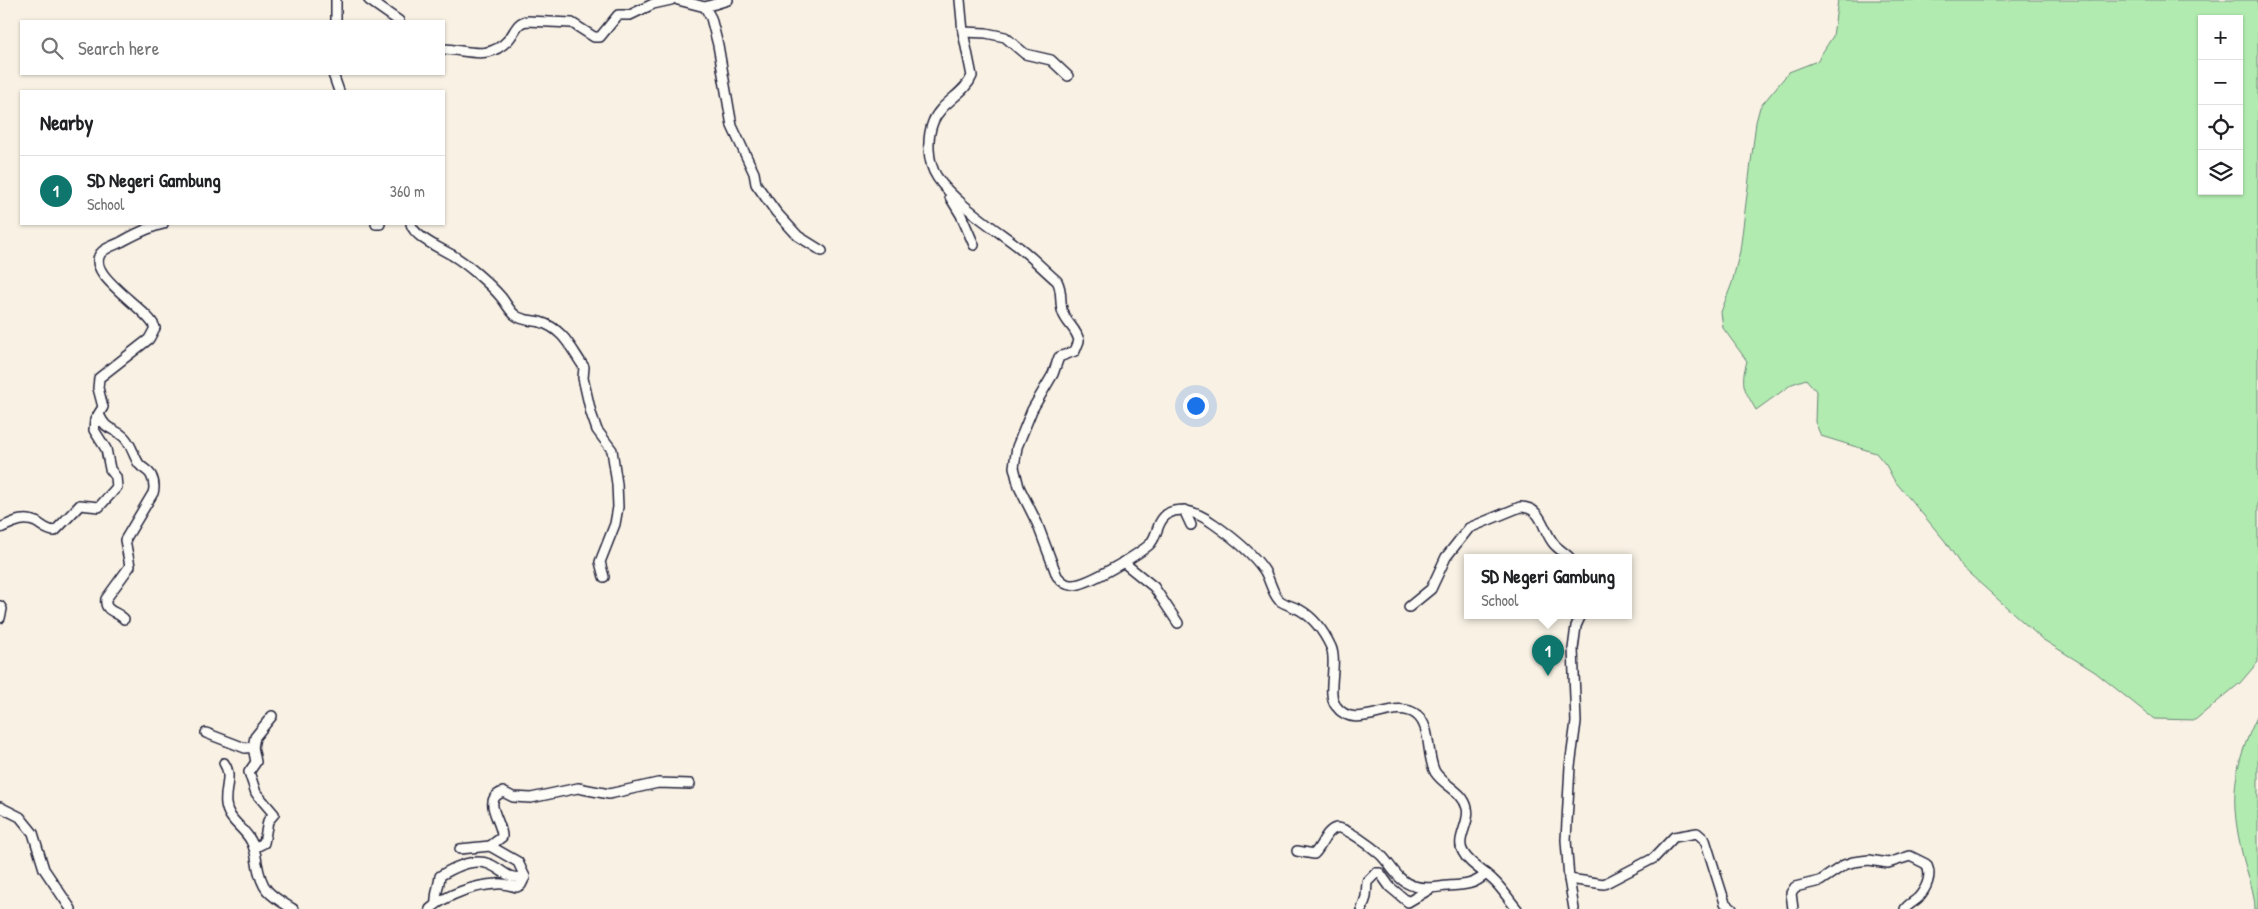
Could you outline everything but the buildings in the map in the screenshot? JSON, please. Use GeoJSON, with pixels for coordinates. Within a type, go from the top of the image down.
{"type":"FeatureCollection","features":[{"type":"Feature","properties":{"kind":"street"},"geometry":{"type":"LineString","coordinates":[[336,0],[336,20]]}},
{"type":"Feature","properties":{"kind":"street"},"geometry":{"type":"LineString","coordinates":[[369,0],[398,20]]}},
{"type":"Feature","properties":{"kind":"street"},"geometry":{"type":"LineString","coordinates":[[445,49],[475,54],[496,49],[508,41],[520,23],[527,21],[572,23],[594,37],[600,37],[618,15],[630,15],[653,4],[671,0]]}},
{"type":"Feature","properties":{"kind":"street"},"geometry":{"type":"LineString","coordinates":[[678,0],[705,7],[728,0]]}},
{"type":"Feature","properties":{"kind":"street"},"geometry":{"type":"LineString","coordinates":[[960,0],[963,32],[972,76],[968,85],[946,104],[934,120],[929,144],[938,183],[955,204],[974,245]]}},
{"type":"Feature","properties":{"kind":"street"},"geometry":{"type":"LineString","coordinates":[[705,7],[711,18],[718,45],[732,126],[754,173],[756,184],[776,212],[798,236],[822,251]]}},
{"type":"Feature","properties":{"kind":"street"},"geometry":{"type":"LineString","coordinates":[[963,32],[986,33],[1005,37],[1025,54],[1051,60],[1068,76]]}},
{"type":"Feature","properties":{"kind":"street"},"geometry":{"type":"LineString","coordinates":[[333,75],[338,90]]}},
{"type":"Feature","properties":{"kind":"street"},"geometry":{"type":"LineString","coordinates":[[936,176],[967,208],[1022,250],[1057,281],[1063,314],[1079,336],[1078,349],[1062,355],[1058,360],[1032,410],[1014,459],[1015,475],[1037,523],[1057,576],[1063,583],[1073,586],[1100,575],[1124,562],[1151,543],[1165,516],[1184,510],[1209,520],[1227,533],[1262,568],[1278,598],[1302,611],[1320,628],[1333,655],[1333,698],[1337,708],[1349,715],[1360,717],[1406,709],[1421,719],[1431,761],[1436,773],[1457,792],[1467,808],[1468,816],[1461,843],[1463,852],[1498,884],[1517,909]]}},
{"type":"Feature","properties":{"kind":"street"},"geometry":{"type":"LineString","coordinates":[[0,528],[17,520],[36,522],[49,530],[55,531],[80,505],[99,507],[114,493],[117,487],[116,478],[110,469],[106,449],[94,430],[96,420],[103,407],[98,388],[99,378],[149,338],[155,328],[147,314],[118,290],[102,273],[100,258],[107,249],[137,233],[160,225]]}},
{"type":"Feature","properties":{"kind":"street"},"geometry":{"type":"LineString","coordinates":[[411,225],[412,230],[421,237],[467,265],[502,298],[514,315],[524,320],[542,322],[560,332],[570,343],[584,367],[583,378],[590,413],[598,430],[612,450],[617,484],[618,507],[615,524],[600,558],[599,567],[604,577]]}},
{"type":"Feature","properties":{"kind":"street"},"geometry":{"type":"LineString","coordinates":[[100,414],[106,426],[112,431],[120,433],[128,441],[139,463],[151,475],[154,485],[153,494],[125,540],[130,566],[108,593],[106,599],[108,609],[124,619]]}},
{"type":"Feature","properties":{"kind":"street"},"geometry":{"type":"LineString","coordinates":[[1409,607],[1431,589],[1446,557],[1469,528],[1520,507],[1528,507],[1538,514],[1554,544],[1566,554]]}},
{"type":"Feature","properties":{"kind":"street"},"geometry":{"type":"LineString","coordinates":[[1184,510],[1191,525]]}},
{"type":"Feature","properties":{"kind":"street"},"geometry":{"type":"LineString","coordinates":[[1124,562],[1154,587],[1178,622]]}},
{"type":"Feature","properties":{"kind":"street"},"geometry":{"type":"LineString","coordinates":[[0,606],[2,609],[0,618]]}},
{"type":"Feature","properties":{"kind":"street"},"geometry":{"type":"LineString","coordinates":[[1574,909],[1566,840],[1570,766],[1576,722],[1573,649],[1576,626],[1579,619]]}},
{"type":"Feature","properties":{"kind":"street"},"geometry":{"type":"LineString","coordinates":[[254,848],[264,842],[268,821],[274,814],[256,793],[249,772],[256,762],[255,737],[272,716]]}},
{"type":"Feature","properties":{"kind":"street"},"geometry":{"type":"LineString","coordinates":[[206,733],[245,748],[254,746]]}},
{"type":"Feature","properties":{"kind":"street"},"geometry":{"type":"LineString","coordinates":[[224,763],[229,769],[226,804],[231,818],[251,840],[258,869],[266,890],[273,898],[293,909]]}},
{"type":"Feature","properties":{"kind":"street"},"geometry":{"type":"LineString","coordinates":[[460,849],[490,846],[502,837],[502,832],[492,808],[494,798],[497,794],[503,792],[513,797],[531,798],[578,788],[609,794],[664,782],[690,784]]}},
{"type":"Feature","properties":{"kind":"street"},"geometry":{"type":"LineString","coordinates":[[0,807],[20,817],[33,833],[44,869],[71,909]]}},
{"type":"Feature","properties":{"kind":"street"},"geometry":{"type":"LineString","coordinates":[[1297,851],[1314,854],[1321,848],[1327,834],[1335,828],[1345,828],[1380,854],[1402,880],[1413,886],[1430,889],[1470,884],[1477,882],[1486,874]]}},
{"type":"Feature","properties":{"kind":"street"},"geometry":{"type":"LineString","coordinates":[[1571,878],[1604,884],[1654,858],[1674,837],[1696,833],[1705,840],[1725,902],[1732,909]]}},
{"type":"Feature","properties":{"kind":"street"},"geometry":{"type":"LineString","coordinates":[[490,846],[518,862],[525,877]]}},
{"type":"Feature","properties":{"kind":"street"},"geometry":{"type":"LineString","coordinates":[[1792,909],[1791,893],[1796,887],[1820,881],[1844,865],[1869,860],[1888,863],[1910,856],[1926,864],[1929,877],[1917,899],[1905,909]]}},
{"type":"Feature","properties":{"kind":"street"},"geometry":{"type":"LineString","coordinates":[[433,907],[440,876],[448,871],[476,862],[489,864],[506,875],[516,878],[525,877]]}},
{"type":"Feature","properties":{"kind":"street"},"geometry":{"type":"LineString","coordinates":[[1362,909],[1366,897],[1367,882],[1376,873],[1380,873],[1406,906],[1430,889]]}},
{"type":"Feature","properties":{"kind":"street"},"geometry":{"type":"LineString","coordinates":[[433,907],[459,893],[485,886],[499,884],[521,885],[525,877]]}},
{"type":"Feature","properties":{"kind":"green space"},"geometry":{"type":"Polygon","coordinates":[[[1838,0],[2258,0],[2258,662],[2240,683],[2195,720],[2154,719],[2095,672],[2042,639],[1962,567],[1945,541],[1894,480],[1886,465],[1876,453],[1821,436],[1815,422],[1816,391],[1806,379],[1792,384],[1756,410],[1744,387],[1747,361],[1723,328],[1721,312],[1732,283],[1740,251],[1756,122],[1760,107],[1789,72],[1817,61],[1833,36],[1838,0]]]}},
{"type":"Feature","properties":{"kind":"green space"},"geometry":{"type":"Polygon","coordinates":[[[2258,715],[2258,909],[2255,909],[2239,837],[2235,801],[2238,768],[2249,734],[2258,715]]]}},
{"type":"Feature","properties":{"kind":"place","name":"SD Negeri Gambung"},"geometry":{"type":"Point","coordinates":[1548,676]}}]}
